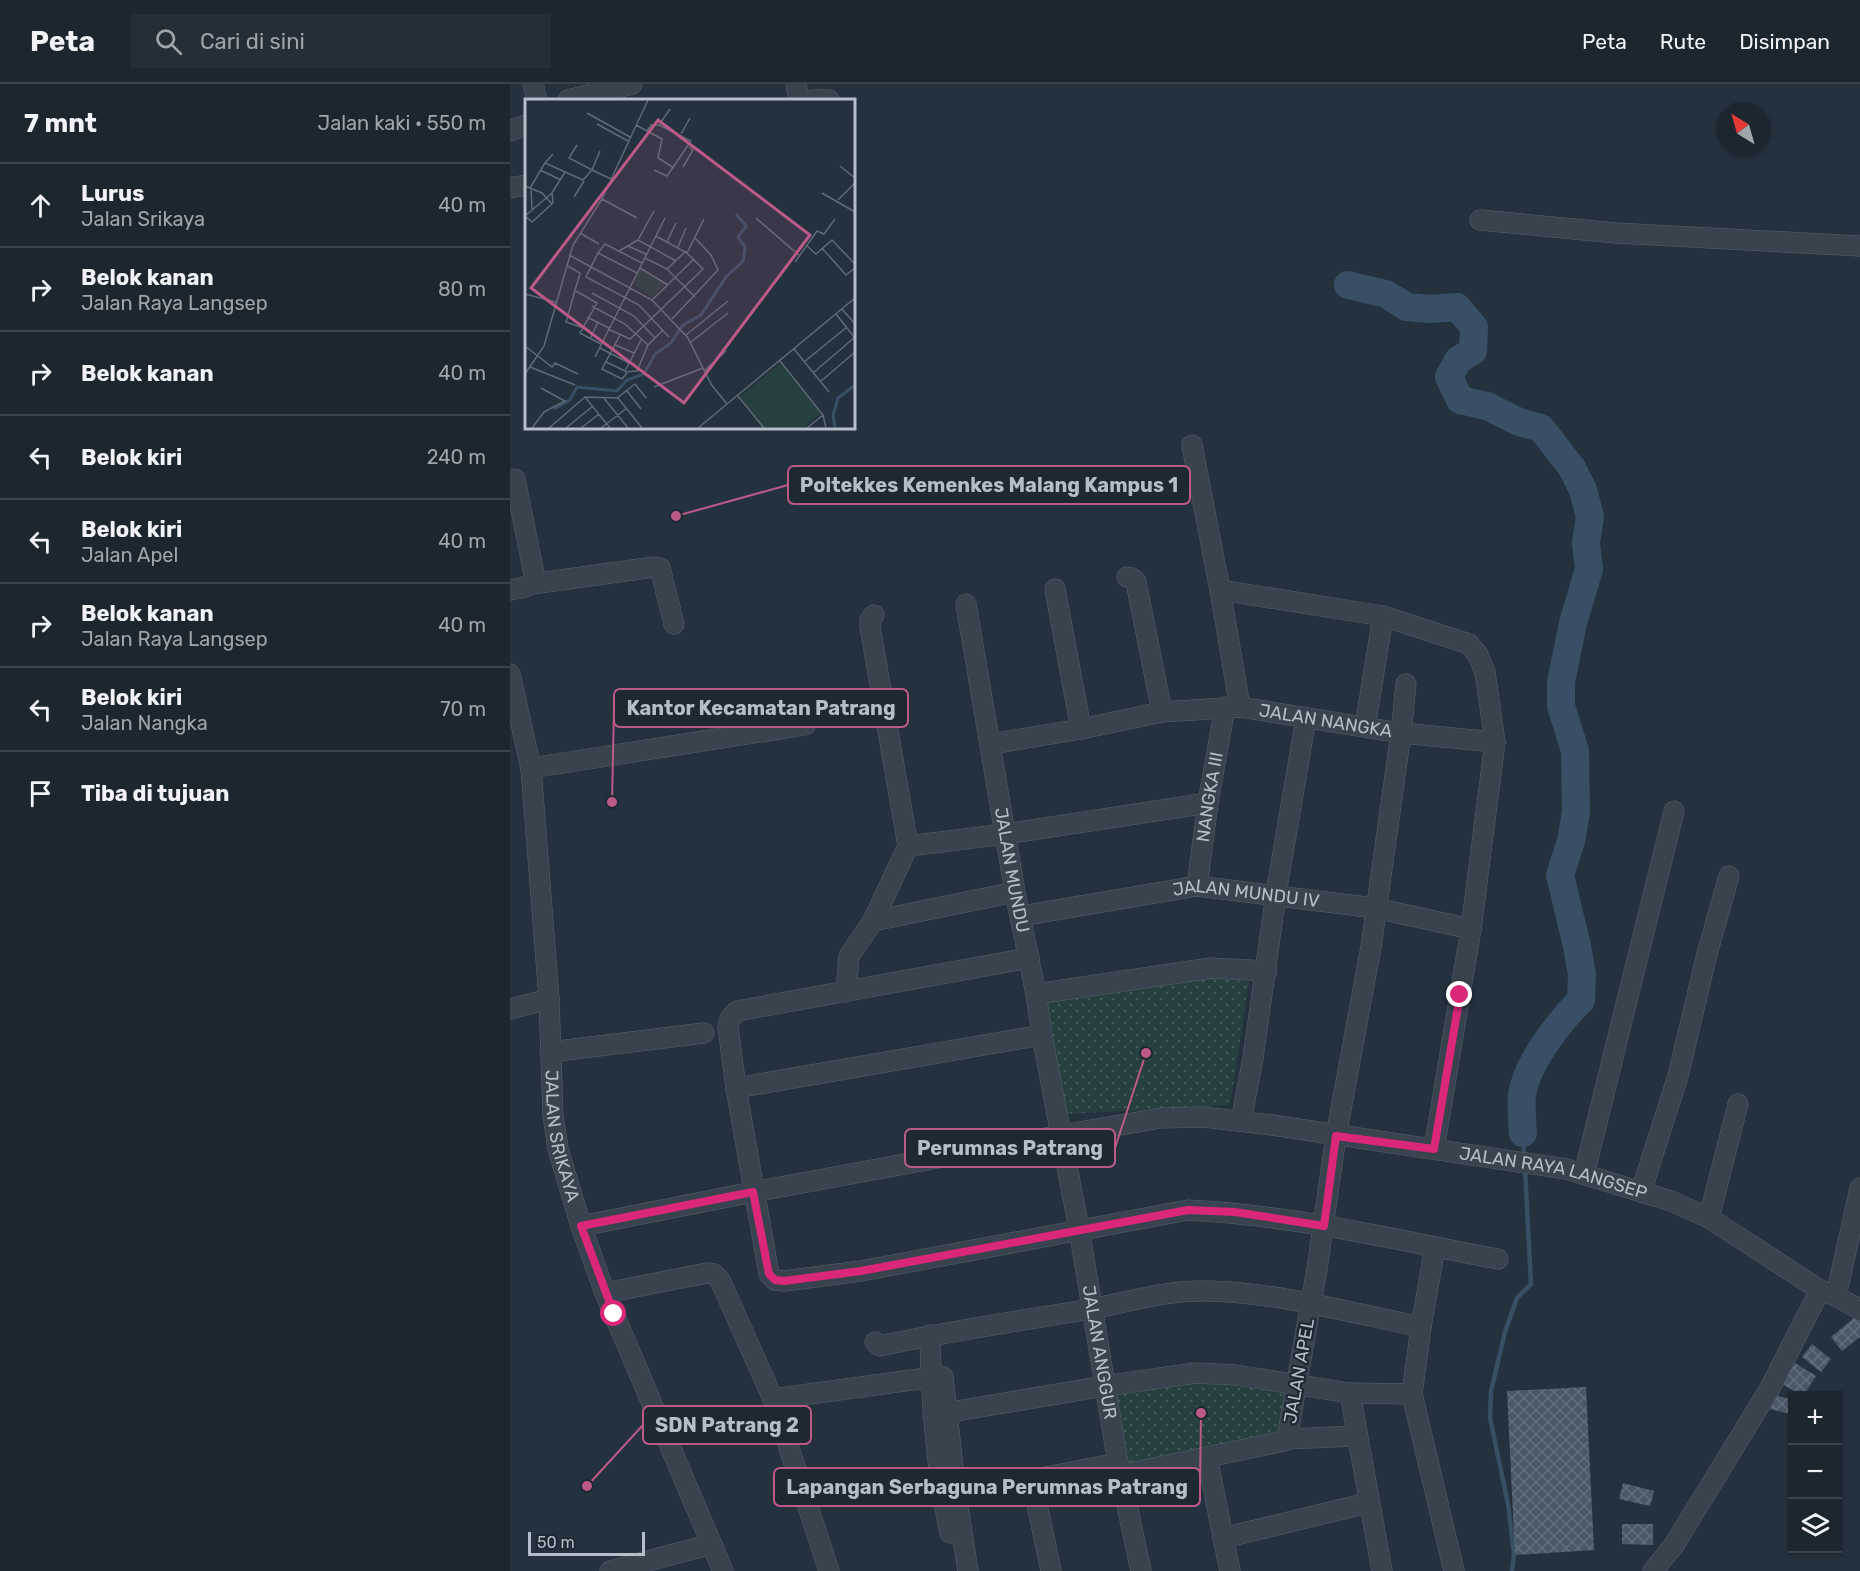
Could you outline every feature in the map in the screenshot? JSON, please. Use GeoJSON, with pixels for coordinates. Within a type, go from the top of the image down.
{"type":"FeatureCollection","features":[{"type":"Feature","properties":{"kind":"street"},"geometry":{"type":"LineString","coordinates":[[533,84],[537,99]]}},
{"type":"Feature","properties":{"kind":"street"},"geometry":{"type":"LineString","coordinates":[[572,99],[632,84]]}},
{"type":"Feature","properties":{"kind":"street"},"geometry":{"type":"LineString","coordinates":[[796,84],[799,99]]}},
{"type":"Feature","properties":{"kind":"street"},"geometry":{"type":"LineString","coordinates":[[510,131],[525,124]]}},
{"type":"Feature","properties":{"kind":"street"},"geometry":{"type":"LineString","coordinates":[[510,189],[525,185]]}},
{"type":"Feature","properties":{"kind":"street"},"geometry":{"type":"LineString","coordinates":[[1480,220],[1616,233],[1860,246]]}},
{"type":"Feature","properties":{"kind":"street","name":"NANGKA III"},"geometry":{"type":"LineString","coordinates":[[1192,445],[1220,590],[1232,707],[1208,803],[1197,886]]}},
{"type":"Feature","properties":{"kind":"street"},"geometry":{"type":"LineString","coordinates":[[515,479],[535,579],[532,584]]}},
{"type":"Feature","properties":{"kind":"street"},"geometry":{"type":"LineString","coordinates":[[510,590],[532,584],[660,568],[674,624]]}},
{"type":"Feature","properties":{"kind":"street"},"geometry":{"type":"LineString","coordinates":[[1127,577],[1136,582],[1162,712]]}},
{"type":"Feature","properties":{"kind":"street"},"geometry":{"type":"LineString","coordinates":[[1055,589],[1081,729]]}},
{"type":"Feature","properties":{"kind":"street"},"geometry":{"type":"LineString","coordinates":[[1220,590],[1383,616],[1469,644],[1478,655],[1485,672],[1495,742],[1471,929],[1434,1149]]}},
{"type":"Feature","properties":{"kind":"street","name":"JALAN MUNDU"},"geometry":{"type":"LineString","coordinates":[[966,604],[1015,892],[1062,1135]]}},
{"type":"Feature","properties":{"kind":"street"},"geometry":{"type":"LineString","coordinates":[[846,992],[848,959],[873,921],[908,846],[870,627],[870,620],[874,615]]}},
{"type":"Feature","properties":{"kind":"street"},"geometry":{"type":"LineString","coordinates":[[1365,727],[1383,616]]}},
{"type":"Feature","properties":{"kind":"street","name":"JALAN SRIKAYA"},"geometry":{"type":"LineString","coordinates":[[510,674],[531,768],[549,999],[553,1115],[558,1149],[581,1226],[605,1293],[723,1571]]}},
{"type":"Feature","properties":{"kind":"street"},"geometry":{"type":"LineString","coordinates":[[1406,684],[1401,733],[1495,742]]}},
{"type":"Feature","properties":{"kind":"street","name":"JALAN NANGKA"},"geometry":{"type":"LineString","coordinates":[[991,744],[1081,729],[1162,712],[1232,707],[1401,733],[1371,947],[1336,1136]]}},
{"type":"Feature","properties":{"kind":"street"},"geometry":{"type":"LineString","coordinates":[[1241,1122],[1306,718]]}},
{"type":"Feature","properties":{"kind":"street"},"geometry":{"type":"LineString","coordinates":[[531,768],[805,725]]}},
{"type":"Feature","properties":{"kind":"street"},"geometry":{"type":"LineString","coordinates":[[908,846],[1005,834],[1208,803]]}},
{"type":"Feature","properties":{"kind":"street"},"geometry":{"type":"LineString","coordinates":[[1584,1174],[1674,811]]}},
{"type":"Feature","properties":{"kind":"street"},"geometry":{"type":"LineString","coordinates":[[1641,1192],[1678,1076],[1707,954],[1729,876]]}},
{"type":"Feature","properties":{"kind":"street","name":"JALAN MUNDU IV"},"geometry":{"type":"LineString","coordinates":[[1021,916],[1197,886],[1375,908],[1471,929]]}},
{"type":"Feature","properties":{"kind":"street"},"geometry":{"type":"LineString","coordinates":[[873,921],[1015,892]]}},
{"type":"Feature","properties":{"kind":"street"},"geometry":{"type":"LineString","coordinates":[[1029,958],[737,1011],[730,1019],[728,1027],[736,1088],[753,1192],[769,1274],[775,1280],[784,1281],[861,1271],[1188,1210],[1235,1212],[1324,1226],[1498,1259]]}},
{"type":"Feature","properties":{"kind":"street"},"geometry":{"type":"LineString","coordinates":[[1036,994],[1211,968],[1267,971]]}},
{"type":"Feature","properties":{"kind":"street"},"geometry":{"type":"LineString","coordinates":[[510,1009],[549,999]]}},
{"type":"Feature","properties":{"kind":"street"},"geometry":{"type":"LineString","coordinates":[[550,1052],[704,1033]]}},
{"type":"Feature","properties":{"kind":"street"},"geometry":{"type":"LineString","coordinates":[[736,1088],[1042,1035]]}},
{"type":"Feature","properties":{"kind":"street"},"geometry":{"type":"LineString","coordinates":[[1709,1218],[1738,1104]]}},
{"type":"Feature","properties":{"kind":"street","name":"JALAN RAYA LANGSEP"},"geometry":{"type":"LineString","coordinates":[[581,1226],[1062,1135],[1161,1118],[1204,1118],[1434,1149],[1554,1167],[1584,1174],[1671,1202],[1709,1218],[1828,1293],[1860,1310]]}},
{"type":"Feature","properties":{"kind":"street","name":"JALAN ANGGUR"},"geometry":{"type":"LineString","coordinates":[[1062,1135],[1120,1469],[1141,1571]]}},
{"type":"Feature","properties":{"kind":"street","name":"JALAN APEL"},"geometry":{"type":"LineString","coordinates":[[949,1496],[1032,1480],[1207,1457],[1284,1441],[1311,1305],[1336,1136]]}},
{"type":"Feature","properties":{"kind":"street"},"geometry":{"type":"LineString","coordinates":[[1653,1571],[1674,1545],[1828,1293],[1860,1188]]}},
{"type":"Feature","properties":{"kind":"street"},"geometry":{"type":"LineString","coordinates":[[1435,1248],[1412,1394],[1454,1571]]}},
{"type":"Feature","properties":{"kind":"street"},"geometry":{"type":"LineString","coordinates":[[605,1293],[707,1273],[714,1274],[720,1280],[773,1399],[822,1569]]}},
{"type":"Feature","properties":{"kind":"street"},"geometry":{"type":"LineString","coordinates":[[875,1342],[880,1346],[1165,1293],[1206,1291],[1246,1293],[1421,1327]]}},
{"type":"Feature","properties":{"kind":"street"},"geometry":{"type":"LineString","coordinates":[[930,1335],[931,1377],[940,1414],[957,1571]]}},
{"type":"Feature","properties":{"kind":"street"},"geometry":{"type":"LineString","coordinates":[[940,1414],[1195,1373],[1236,1375],[1350,1393],[1412,1394]]}},
{"type":"Feature","properties":{"kind":"street"},"geometry":{"type":"LineString","coordinates":[[773,1399],[931,1377]]}},
{"type":"Feature","properties":{"kind":"street"},"geometry":{"type":"LineString","coordinates":[[1350,1393],[1382,1571]]}},
{"type":"Feature","properties":{"kind":"street"},"geometry":{"type":"LineString","coordinates":[[1286,1439],[1357,1436]]}},
{"type":"Feature","properties":{"kind":"street"},"geometry":{"type":"LineString","coordinates":[[1207,1457],[1230,1571]]}},
{"type":"Feature","properties":{"kind":"street"},"geometry":{"type":"LineString","coordinates":[[1032,1480],[1051,1571]]}},
{"type":"Feature","properties":{"kind":"street"},"geometry":{"type":"LineString","coordinates":[[949,1496],[968,1571]]}},
{"type":"Feature","properties":{"kind":"street"},"geometry":{"type":"LineString","coordinates":[[1223,1538],[1368,1503]]}},
{"type":"Feature","properties":{"kind":"street"},"geometry":{"type":"LineString","coordinates":[[610,1571],[712,1544]]}},
{"type":"Feature","properties":{"kind":"green space"},"geometry":{"type":"Polygon","coordinates":[[[1197,974],[1249,982],[1230,1105],[1065,1114],[1044,1002],[1197,974]]]}},
{"type":"Feature","properties":{"kind":"green space"},"geometry":{"type":"Polygon","coordinates":[[[1197,1375],[1296,1384],[1285,1440],[1123,1475],[1106,1386],[1197,1375]]]}},
{"type":"Feature","properties":{"kind":"building"},"geometry":{"type":"Polygon","coordinates":[[[1860,1313],[1860,1337],[1842,1351],[1831,1337],[1860,1313]]]}},
{"type":"Feature","properties":{"kind":"building"},"geometry":{"type":"Polygon","coordinates":[[[1812,1344],[1831,1359],[1821,1372],[1802,1357],[1812,1344]]]}},
{"type":"Feature","properties":{"kind":"building"},"geometry":{"type":"Polygon","coordinates":[[[1795,1363],[1816,1376],[1806,1391],[1794,1391],[1782,1384],[1795,1363]]]}},
{"type":"Feature","properties":{"kind":"building"},"geometry":{"type":"Polygon","coordinates":[[[1586,1387],[1594,1550],[1515,1555],[1507,1391],[1586,1387]]]}},
{"type":"Feature","properties":{"kind":"building"},"geometry":{"type":"Polygon","coordinates":[[[1773,1395],[1788,1398],[1788,1414],[1770,1409],[1773,1395]]]}},
{"type":"Feature","properties":{"kind":"building"},"geometry":{"type":"Polygon","coordinates":[[[1623,1483],[1654,1491],[1650,1506],[1619,1499],[1623,1483]]]}},
{"type":"Feature","properties":{"kind":"building"},"geometry":{"type":"Polygon","coordinates":[[[1622,1524],[1653,1524],[1653,1545],[1622,1544],[1622,1524]]]}},
{"type":"Feature","properties":{"kind":"waterway"},"geometry":{"type":"LineString","coordinates":[[1348,285],[1386,294],[1407,307],[1430,309],[1457,307],[1474,327],[1473,351],[1458,360],[1449,377],[1460,400],[1487,406],[1519,422],[1541,428],[1572,468],[1583,490],[1590,516],[1586,543],[1589,569],[1573,623],[1561,682],[1561,706],[1575,751],[1576,812],[1571,841],[1560,875],[1582,975],[1581,1000],[1545,1044],[1530,1070],[1522,1095],[1523,1133]]}},
{"type":"Feature","properties":{"kind":"waterway"},"geometry":{"type":"LineString","coordinates":[[1523,1133],[1524,1157]]}},
{"type":"Feature","properties":{"kind":"waterway"},"geometry":{"type":"LineString","coordinates":[[1512,1571],[1514,1554],[1508,1504],[1490,1418],[1491,1391],[1505,1332],[1517,1298],[1531,1284],[1525,1169]]}},
{"type":"Feature","properties":{"kind":"place","name":"Poltekkes Kemenkes Malang Kampus 1"},"geometry":{"type":"Point","coordinates":[676,516]}},
{"type":"Feature","properties":{"kind":"place","name":"Kantor Kecamatan Patrang"},"geometry":{"type":"Point","coordinates":[612,802]}},
{"type":"Feature","properties":{"kind":"place","name":"Perumnas Patrang"},"geometry":{"type":"Point","coordinates":[1146,1053]}},
{"type":"Feature","properties":{"kind":"place","name":"Lapangan Serbaguna Perumnas Patrang"},"geometry":{"type":"Point","coordinates":[1201,1413]}},
{"type":"Feature","properties":{"kind":"place","name":"SDN Patrang 2"},"geometry":{"type":"Point","coordinates":[587,1486]}},
{"type":"Feature","properties":{"kind":"route"},"geometry":{"type":"LineString","coordinates":[[614,1314],[581,1226],[753,1192],[769,1274],[775,1280],[784,1281],[861,1271],[1188,1210],[1235,1212],[1324,1226],[1336,1136],[1434,1149],[1460,995]]}}]}
